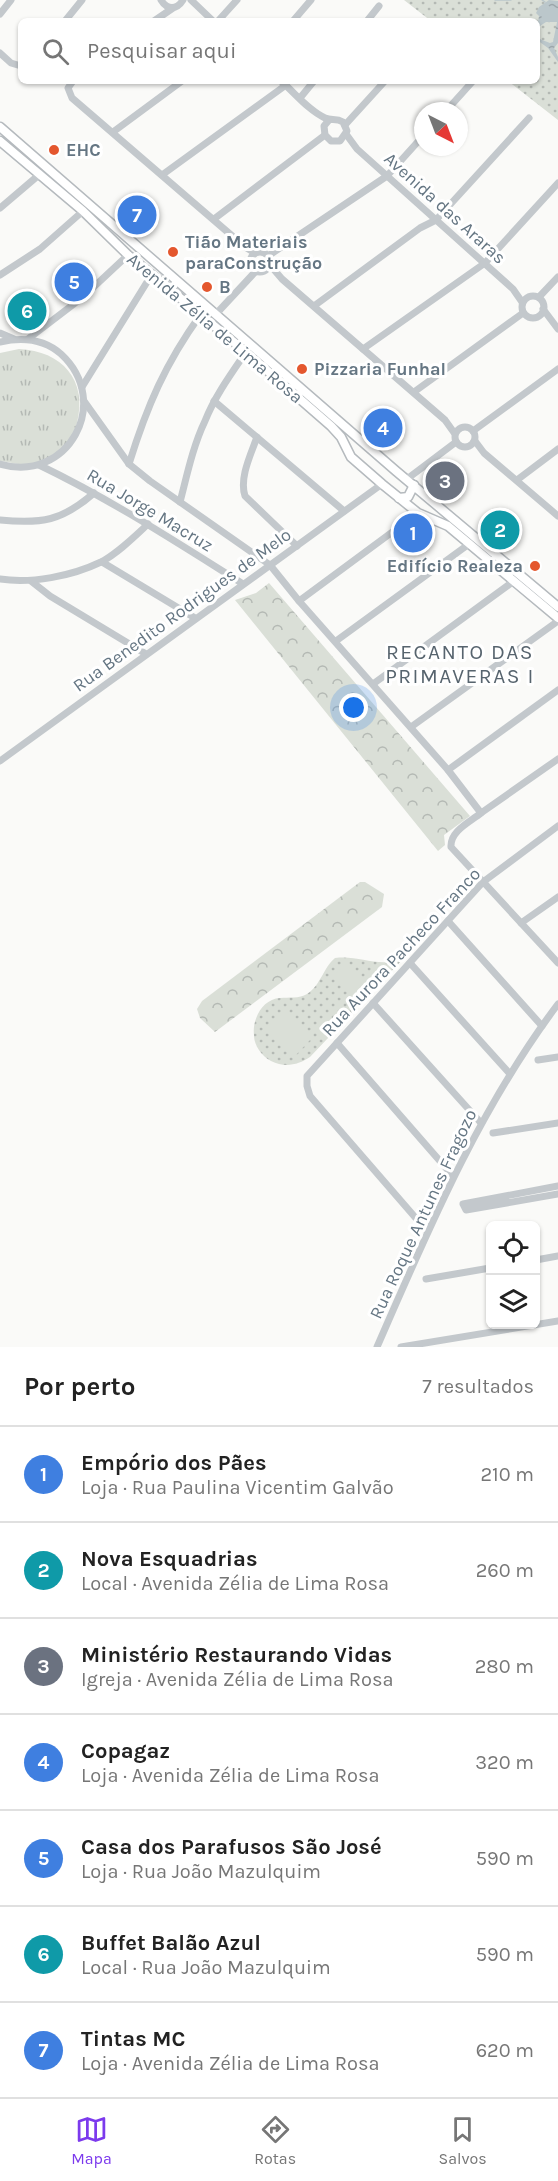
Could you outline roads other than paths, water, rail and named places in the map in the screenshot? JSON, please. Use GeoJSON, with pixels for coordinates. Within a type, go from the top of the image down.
{"type":"FeatureCollection","features":[{"type":"Feature","properties":{"kind":"main road","name":"Avenida Zélia de Lima Rosa"},"geometry":{"type":"LineString","coordinates":[[0,127],[396,471],[558,607]]}},
{"type":"Feature","properties":{"kind":"main road","name":"Avenida Zélia de Lima Rosa"},"geometry":{"type":"LineString","coordinates":[[0,141],[82,211],[128,255],[201,314],[331,426],[341,437],[351,457],[369,473],[418,513],[448,526],[558,619]]}},
{"type":"Feature","properties":{"kind":"main road","name":"Avenida Zélia de Lima Rosa"},"geometry":{"type":"LineString","coordinates":[[369,473],[370,464],[375,459],[396,471]]}},
{"type":"Feature","properties":{"kind":"main road"},"geometry":{"type":"LineString","coordinates":[[399,498],[408,497],[411,482]]}},
{"type":"Feature","properties":{"kind":"street"},"geometry":{"type":"LineString","coordinates":[[0,14],[12,0]]}},
{"type":"Feature","properties":{"kind":"street"},"geometry":{"type":"LineString","coordinates":[[67,18],[82,0]]}},
{"type":"Feature","properties":{"kind":"street"},"geometry":{"type":"LineString","coordinates":[[161,0],[164,5],[173,8]]}},
{"type":"Feature","properties":{"kind":"street"},"geometry":{"type":"LineString","coordinates":[[191,0],[210,18]]}},
{"type":"Feature","properties":{"kind":"street"},"geometry":{"type":"LineString","coordinates":[[221,18],[237,0]]}},
{"type":"Feature","properties":{"kind":"street"},"geometry":{"type":"LineString","coordinates":[[296,18],[311,0]]}},
{"type":"Feature","properties":{"kind":"street"},"geometry":{"type":"LineString","coordinates":[[158,18],[182,2],[198,6]]}},
{"type":"Feature","properties":{"kind":"street"},"geometry":{"type":"LineString","coordinates":[[369,18],[379,6]]}},
{"type":"Feature","properties":{"kind":"street"},"geometry":{"type":"LineString","coordinates":[[0,53],[11,63],[18,65]]}},
{"type":"Feature","properties":{"kind":"street"},"geometry":{"type":"LineString","coordinates":[[71,84],[68,88],[72,98],[253,255]]}},
{"type":"Feature","properties":{"kind":"street"},"geometry":{"type":"LineString","coordinates":[[113,132],[178,84]]}},
{"type":"Feature","properties":{"kind":"street"},"geometry":{"type":"LineString","coordinates":[[162,176],[282,84]]}},
{"type":"Feature","properties":{"kind":"street"},"geometry":{"type":"LineString","coordinates":[[214,219],[325,135],[326,123],[284,84]]}},
{"type":"Feature","properties":{"kind":"street"},"geometry":{"type":"LineString","coordinates":[[300,98],[312,84]]}},
{"type":"Feature","properties":{"kind":"street"},"geometry":{"type":"LineString","coordinates":[[345,125],[383,84]]}},
{"type":"Feature","properties":{"kind":"street"},"geometry":{"type":"LineString","coordinates":[[454,102],[470,84]]}},
{"type":"Feature","properties":{"kind":"street"},"geometry":{"type":"LineString","coordinates":[[314,306],[420,228],[436,220],[529,118]]}},
{"type":"Feature","properties":{"kind":"street"},"geometry":{"type":"LineString","coordinates":[[326,123],[340,120],[345,125],[346,134],[357,149]]}},
{"type":"Feature","properties":{"kind":"street"},"geometry":{"type":"LineString","coordinates":[[340,141],[346,134]]}},
{"type":"Feature","properties":{"kind":"street"},"geometry":{"type":"LineString","coordinates":[[325,135],[331,141],[340,141],[357,149]]}},
{"type":"Feature","properties":{"kind":"street"},"geometry":{"type":"LineString","coordinates":[[216,314],[264,269],[268,256],[387,176],[414,146]]}},
{"type":"Feature","properties":{"kind":"street","name":"Avenida das Araras"},"geometry":{"type":"LineString","coordinates":[[357,149],[513,289]]}},
{"type":"Feature","properties":{"kind":"street"},"geometry":{"type":"LineString","coordinates":[[0,208],[40,174]]}},
{"type":"Feature","properties":{"kind":"street"},"geometry":{"type":"LineString","coordinates":[[363,349],[485,263],[558,183]]}},
{"type":"Feature","properties":{"kind":"street"},"geometry":{"type":"LineString","coordinates":[[0,275],[40,249],[82,211]]}},
{"type":"Feature","properties":{"kind":"street"},"geometry":{"type":"LineString","coordinates":[[253,255],[264,252],[268,256]]}},
{"type":"Feature","properties":{"kind":"street"},"geometry":{"type":"LineString","coordinates":[[28,339],[83,297],[128,255]]}},
{"type":"Feature","properties":{"kind":"street"},"geometry":{"type":"LineString","coordinates":[[253,255],[251,267],[264,269],[282,279],[458,431]]}},
{"type":"Feature","properties":{"kind":"street"},"geometry":{"type":"LineString","coordinates":[[82,387],[152,274]]}},
{"type":"Feature","properties":{"kind":"street"},"geometry":{"type":"LineString","coordinates":[[539,297],[558,277]]}},
{"type":"Feature","properties":{"kind":"street"},"geometry":{"type":"LineString","coordinates":[[513,289],[529,296],[539,297]]}},
{"type":"Feature","properties":{"kind":"street"},"geometry":{"type":"LineString","coordinates":[[513,289],[522,302],[523,313],[528,317],[538,316],[556,327]]}},
{"type":"Feature","properties":{"kind":"street"},"geometry":{"type":"LineString","coordinates":[[522,302],[529,296]]}},
{"type":"Feature","properties":{"kind":"street"},"geometry":{"type":"LineString","coordinates":[[538,316],[543,309],[543,303],[539,297]]}},
{"type":"Feature","properties":{"kind":"street"},"geometry":{"type":"LineString","coordinates":[[543,309],[556,327]]}},
{"type":"Feature","properties":{"kind":"street"},"geometry":{"type":"LineString","coordinates":[[414,392],[523,313]]}},
{"type":"Feature","properties":{"kind":"street"},"geometry":{"type":"LineString","coordinates":[[129,464],[154,392],[168,364],[201,314]]}},
{"type":"Feature","properties":{"kind":"street"},"geometry":{"type":"LineString","coordinates":[[0,333],[14,339]]}},
{"type":"Feature","properties":{"kind":"street"},"geometry":{"type":"LineString","coordinates":[[0,342],[14,339],[40,342],[56,350],[70,362],[82,387],[84,401],[129,464],[270,565],[448,770],[481,813]]}},
{"type":"Feature","properties":{"kind":"street"},"geometry":{"type":"LineString","coordinates":[[180,502],[204,421],[246,352]]}},
{"type":"Feature","properties":{"kind":"street"},"geometry":{"type":"LineString","coordinates":[[473,431],[558,369]]}},
{"type":"Feature","properties":{"kind":"street","name":"Rua Jorge Macruz"},"geometry":{"type":"LineString","coordinates":[[0,464],[24,468],[39,465],[54,458],[76,435],[82,420],[84,401]]}},
{"type":"Feature","properties":{"kind":"street"},"geometry":{"type":"LineString","coordinates":[[214,402],[344,511]]}},
{"type":"Feature","properties":{"kind":"street"},"geometry":{"type":"LineString","coordinates":[[458,431],[467,427],[473,431],[475,441],[484,453],[558,516]]}},
{"type":"Feature","properties":{"kind":"street"},"geometry":{"type":"LineString","coordinates":[[411,482],[456,442],[458,431]]}},
{"type":"Feature","properties":{"kind":"street"},"geometry":{"type":"LineString","coordinates":[[257,437],[246,471],[244,496],[297,546]]}},
{"type":"Feature","properties":{"kind":"street"},"geometry":{"type":"LineString","coordinates":[[469,447],[475,441]]}},
{"type":"Feature","properties":{"kind":"street"},"geometry":{"type":"LineString","coordinates":[[456,442],[463,448],[469,447],[484,453]]}},
{"type":"Feature","properties":{"kind":"street"},"geometry":{"type":"LineString","coordinates":[[517,480],[558,449]]}},
{"type":"Feature","properties":{"kind":"street","name":"Rua Jorge Macruz"},"geometry":{"type":"LineString","coordinates":[[39,465],[148,524],[243,584]]}},
{"type":"Feature","properties":{"kind":"street","name":"Rua Benedito Rodrigues de Melo"},"geometry":{"type":"LineString","coordinates":[[0,761],[382,484]]}},
{"type":"Feature","properties":{"kind":"street"},"geometry":{"type":"LineString","coordinates":[[0,520],[20,522],[48,520],[70,512],[94,493]]}},
{"type":"Feature","properties":{"kind":"street"},"geometry":{"type":"LineString","coordinates":[[299,601],[418,513]]}},
{"type":"Feature","properties":{"kind":"street"},"geometry":{"type":"LineString","coordinates":[[0,579],[32,581],[102,562],[148,524]]}},
{"type":"Feature","properties":{"kind":"street"},"geometry":{"type":"LineString","coordinates":[[336,641],[469,544]]}},
{"type":"Feature","properties":{"kind":"street"},"geometry":{"type":"LineString","coordinates":[[102,562],[195,618]]}},
{"type":"Feature","properties":{"kind":"street"},"geometry":{"type":"LineString","coordinates":[[32,581],[50,596],[146,654]]}},
{"type":"Feature","properties":{"kind":"street"},"geometry":{"type":"LineString","coordinates":[[373,684],[514,581]]}},
{"type":"Feature","properties":{"kind":"street"},"geometry":{"type":"LineString","coordinates":[[411,727],[558,619]]}},
{"type":"Feature","properties":{"kind":"street"},"geometry":{"type":"LineString","coordinates":[[448,770],[558,690]]}},
{"type":"Feature","properties":{"kind":"street"},"geometry":{"type":"LineString","coordinates":[[558,759],[455,833],[451,845],[558,963]]}},
{"type":"Feature","properties":{"kind":"street","name":"Rua Aurora Pacheco Franco"},"geometry":{"type":"LineString","coordinates":[[427,1231],[310,1095],[306,1086],[308,1076],[483,882],[558,826]]}},
{"type":"Feature","properties":{"kind":"street"},"geometry":{"type":"LineString","coordinates":[[521,923],[558,897]]}},
{"type":"Feature","properties":{"kind":"street"},"geometry":{"type":"LineString","coordinates":[[448,921],[542,1026]]}},
{"type":"Feature","properties":{"kind":"street"},"geometry":{"type":"LineString","coordinates":[[410,963],[510,1074]]}},
{"type":"Feature","properties":{"kind":"street"},"geometry":{"type":"LineString","coordinates":[[373,1004],[481,1123]]}},
{"type":"Feature","properties":{"kind":"street","name":"Rua Roque Antunes Fragozo"},"geometry":{"type":"LineString","coordinates":[[377,1347],[453,1176],[510,1074],[558,1004]]}},
{"type":"Feature","properties":{"kind":"street"},"geometry":{"type":"LineString","coordinates":[[337,1043],[453,1176]]}},
{"type":"Feature","properties":{"kind":"street"},"geometry":{"type":"LineString","coordinates":[[538,1060],[558,1057]]}},
{"type":"Feature","properties":{"kind":"street"},"geometry":{"type":"LineString","coordinates":[[493,1133],[558,1123]]}},
{"type":"Feature","properties":{"kind":"street"},"geometry":{"type":"LineString","coordinates":[[558,1186],[463,1204],[466,1210],[558,1194]]}},
{"type":"Feature","properties":{"kind":"street"},"geometry":{"type":"LineString","coordinates":[[540,1259],[558,1256]]}},
{"type":"Feature","properties":{"kind":"street"},"geometry":{"type":"LineString","coordinates":[[426,1279],[486,1269]]}},
{"type":"Feature","properties":{"kind":"street"},"geometry":{"type":"LineString","coordinates":[[401,1347],[558,1321]]}},
{"type":"Feature","properties":{"kind":"water"},"geometry":{"type":"Polygon","coordinates":[[[549,0],[558,1],[558,43],[554,48],[558,62],[548,48],[540,42],[540,39],[553,42],[557,22],[546,22],[540,26],[540,18],[536,13],[539,7],[549,0]]]}},
{"type":"Feature","properties":{"kind":"waterway"},"geometry":{"type":"LineString","coordinates":[[495,0],[511,0]]}},
{"type":"Feature","properties":{"kind":"place","name":"EHC"},"geometry":{"type":"Point","coordinates":[54,150]}},
{"type":"Feature","properties":{"kind":"place","name":"Tintas MC"},"geometry":{"type":"Point","coordinates":[137,215]}},
{"type":"Feature","properties":{"kind":"place","name":"Tião Materiais paraConstrução"},"geometry":{"type":"Point","coordinates":[173,252]}},
{"type":"Feature","properties":{"kind":"place","name":"Casa dos Parafusos São José"},"geometry":{"type":"Point","coordinates":[74,282]}},
{"type":"Feature","properties":{"kind":"place","name":"B"},"geometry":{"type":"Point","coordinates":[207,287]}},
{"type":"Feature","properties":{"kind":"place","name":"Buffet Balão Azul"},"geometry":{"type":"Point","coordinates":[27,311]}},
{"type":"Feature","properties":{"kind":"place","name":"Pizzaria Funhal"},"geometry":{"type":"Point","coordinates":[302,369]}},
{"type":"Feature","properties":{"kind":"place","name":"Copagaz"},"geometry":{"type":"Point","coordinates":[383,428]}},
{"type":"Feature","properties":{"kind":"place","name":"Ministério Restaurando Vidas"},"geometry":{"type":"Point","coordinates":[445,481]}},
{"type":"Feature","properties":{"kind":"place","name":"Nova Esquadrias"},"geometry":{"type":"Point","coordinates":[500,530]}},
{"type":"Feature","properties":{"kind":"place","name":"Empório dos Pães"},"geometry":{"type":"Point","coordinates":[413,533]}},
{"type":"Feature","properties":{"kind":"place","name":"Edifício Realeza"},"geometry":{"type":"Point","coordinates":[535,566]}},
{"type":"Feature","properties":{"kind":"district","name":"RECANTO DAS PRIMAVERAS I"},"geometry":{"type":"Point","coordinates":[460,664]}}]}
